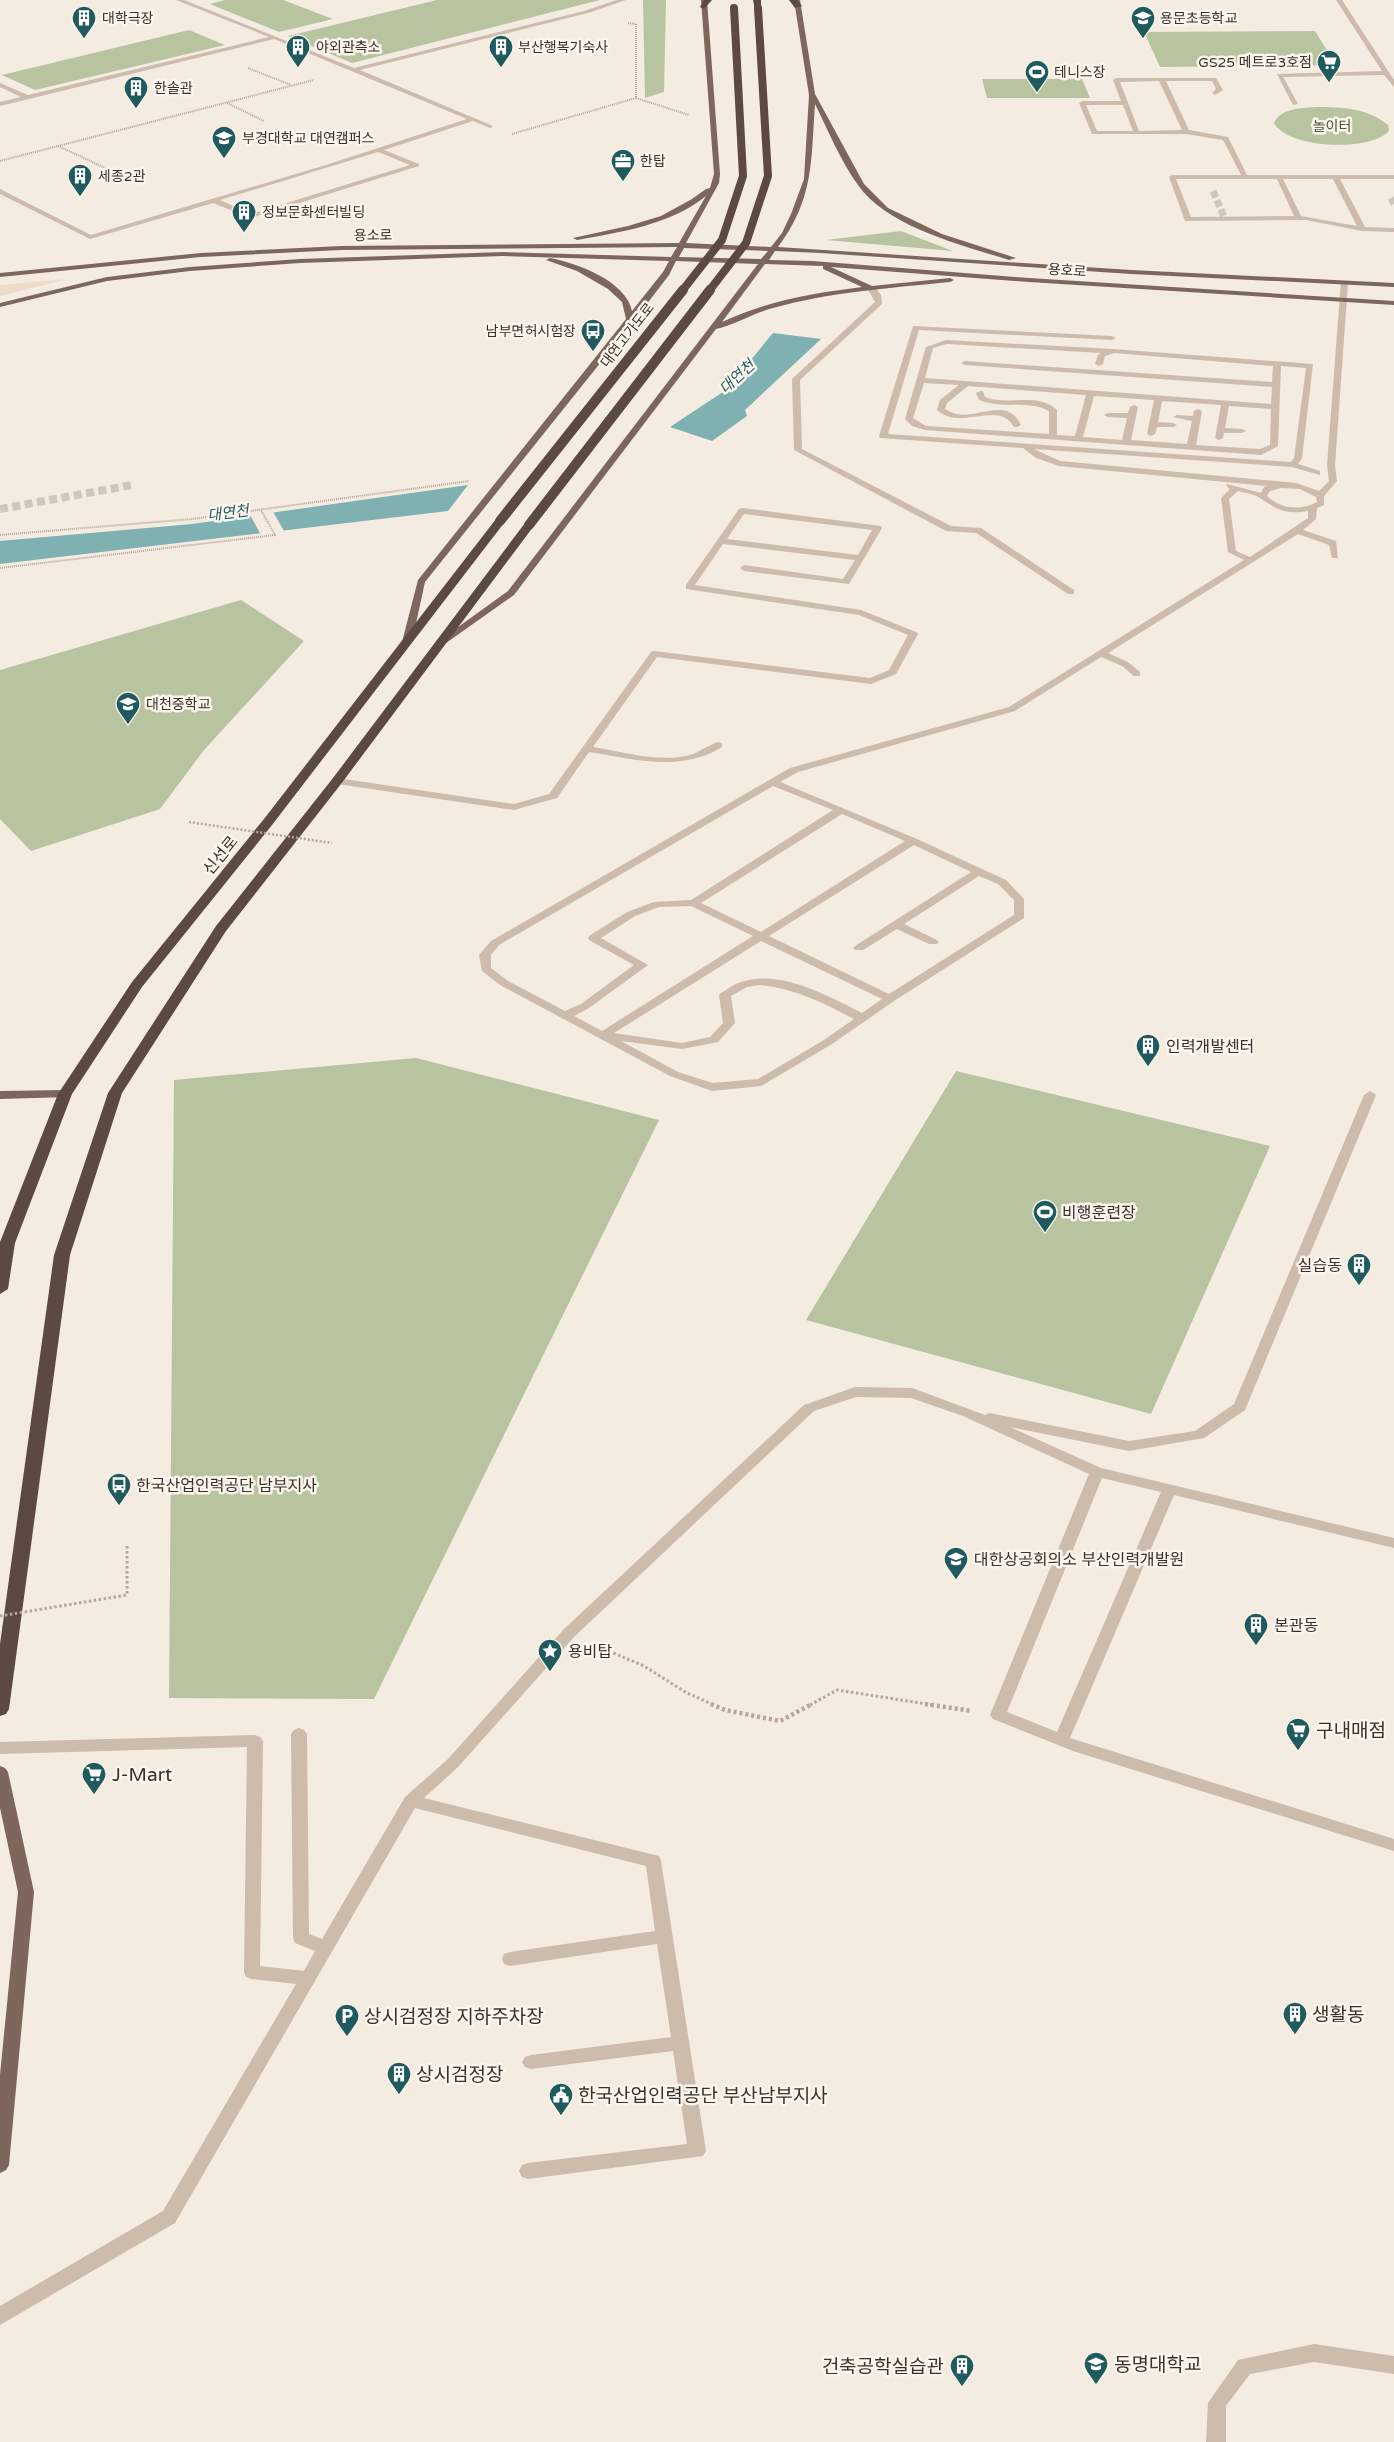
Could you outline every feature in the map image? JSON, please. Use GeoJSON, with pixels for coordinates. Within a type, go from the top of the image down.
{"type":"FeatureCollection","features":[{"type":"Feature","properties":{"kind":"highway","name":"대연고가도로"},"geometry":{"type":"LineString","coordinates":[[407,642],[722,240],[743,176],[734,4]]}},
{"type":"Feature","properties":{"kind":"highway"},"geometry":{"type":"LineString","coordinates":[[0,1709],[62,1255],[115,1093],[221,929],[337,781],[529,525],[746,242],[768,176],[758,4]]}},
{"type":"Feature","properties":{"kind":"highway","name":"신선로"},"geometry":{"type":"LineString","coordinates":[[0,1289],[7,1243],[65,1094],[137,984],[407,642]]}},
{"type":"Feature","properties":{"kind":"main road"},"geometry":{"type":"LineString","coordinates":[[407,642],[421,582],[630,320],[676,258],[716,182],[705,2]]}},
{"type":"Feature","properties":{"kind":"main road"},"geometry":{"type":"LineString","coordinates":[[439,645],[511,593],[785,233],[795,214],[807,179],[812,95],[796,2]]}},
{"type":"Feature","properties":{"kind":"main road"},"geometry":{"type":"LineString","coordinates":[[812,95],[861,185],[886,209],[939,236],[993,253],[1049,266]]}},
{"type":"Feature","properties":{"kind":"main road"},"geometry":{"type":"LineString","coordinates":[[530,244],[614,231],[650,221],[698,200],[716,182]]}},
{"type":"Feature","properties":{"kind":"main road","name":"용소로"},"geometry":{"type":"LineString","coordinates":[[0,275],[200,255],[342,248],[530,244],[747,247]]}},
{"type":"Feature","properties":{"kind":"main road","name":"용호로"},"geometry":{"type":"LineString","coordinates":[[747,247],[1394,285]]}},
{"type":"Feature","properties":{"kind":"main road"},"geometry":{"type":"LineString","coordinates":[[503,254],[561,262],[588,273],[611,288],[625,301],[630,320]]}},
{"type":"Feature","properties":{"kind":"main road","name":"용소로"},"geometry":{"type":"LineString","coordinates":[[0,305],[107,279],[190,268],[300,261],[503,254],[738,259]]}},
{"type":"Feature","properties":{"kind":"main road","name":"용호로"},"geometry":{"type":"LineString","coordinates":[[738,259],[1342,302],[1394,303]]}},
{"type":"Feature","properties":{"kind":"main road"},"geometry":{"type":"LineString","coordinates":[[813,263],[839,272],[854,282],[871,288]]}},
{"type":"Feature","properties":{"kind":"main road"},"geometry":{"type":"LineString","coordinates":[[710,331],[736,316],[824,295],[958,279],[1029,280]]}},
{"type":"Feature","properties":{"kind":"main road"},"geometry":{"type":"LineString","coordinates":[[0,1096],[65,1094]]}},
{"type":"Feature","properties":{"kind":"main road"},"geometry":{"type":"LineString","coordinates":[[0,1772],[26,1892],[0,2165]]}},
{"type":"Feature","properties":{"kind":"street"},"geometry":{"type":"LineString","coordinates":[[179,0],[275,37],[490,126]]}},
{"type":"Feature","properties":{"kind":"street"},"geometry":{"type":"LineString","coordinates":[[352,70],[586,12],[622,0]]}},
{"type":"Feature","properties":{"kind":"street"},"geometry":{"type":"LineString","coordinates":[[1339,0],[1394,85]]}},
{"type":"Feature","properties":{"kind":"street"},"geometry":{"type":"LineString","coordinates":[[0,104],[275,37]]}},
{"type":"Feature","properties":{"kind":"street"},"geometry":{"type":"LineString","coordinates":[[1295,104],[1279,75],[1386,73]]}},
{"type":"Feature","properties":{"kind":"street"},"geometry":{"type":"LineString","coordinates":[[1137,132],[1116,80],[1214,79],[1220,90],[1215,93]]}},
{"type":"Feature","properties":{"kind":"street"},"geometry":{"type":"LineString","coordinates":[[1162,80],[1186,132]]}},
{"type":"Feature","properties":{"kind":"street"},"geometry":{"type":"LineString","coordinates":[[0,84],[28,97]]}},
{"type":"Feature","properties":{"kind":"street"},"geometry":{"type":"LineString","coordinates":[[1125,103],[1082,103],[1094,133],[1186,132],[1226,138],[1245,177]]}},
{"type":"Feature","properties":{"kind":"street"},"geometry":{"type":"LineString","coordinates":[[0,191],[90,237],[378,150],[473,119]]}},
{"type":"Feature","properties":{"kind":"street"},"geometry":{"type":"LineString","coordinates":[[213,200],[251,216],[417,165],[378,150]]}},
{"type":"Feature","properties":{"kind":"street"},"geometry":{"type":"LineString","coordinates":[[1394,177],[1172,177],[1188,219],[1298,218],[1362,230],[1394,230]]}},
{"type":"Feature","properties":{"kind":"street"},"geometry":{"type":"LineString","coordinates":[[1279,177],[1298,218]]}},
{"type":"Feature","properties":{"kind":"street"},"geometry":{"type":"LineString","coordinates":[[1335,177],[1362,230]]}},
{"type":"Feature","properties":{"kind":"street"},"geometry":{"type":"LineString","coordinates":[[1320,496],[1333,481],[1331,465],[1344,283]]}},
{"type":"Feature","properties":{"kind":"street"},"geometry":{"type":"LineString","coordinates":[[871,288],[878,295],[879,302],[796,379],[798,450],[949,529],[978,530],[1071,592]]}},
{"type":"Feature","properties":{"kind":"street"},"geometry":{"type":"LineString","coordinates":[[1112,338],[916,328],[883,436],[1293,465],[1317,473]]}},
{"type":"Feature","properties":{"kind":"street"},"geometry":{"type":"LineString","coordinates":[[1277,363],[1274,446],[1268,450],[925,428],[909,419],[930,347],[946,342],[1113,351],[1277,363],[1310,366],[1298,458],[1293,465]]}},
{"type":"Feature","properties":{"kind":"street"},"geometry":{"type":"LineString","coordinates":[[1099,364],[1102,355],[1113,351]]}},
{"type":"Feature","properties":{"kind":"street"},"geometry":{"type":"LineString","coordinates":[[965,363],[1276,385]]}},
{"type":"Feature","properties":{"kind":"street"},"geometry":{"type":"LineString","coordinates":[[921,380],[1276,407]]}},
{"type":"Feature","properties":{"kind":"street"},"geometry":{"type":"LineString","coordinates":[[965,384],[943,402],[941,410],[957,417],[993,412],[1006,414],[1012,417],[1017,425]]}},
{"type":"Feature","properties":{"kind":"street"},"geometry":{"type":"LineString","coordinates":[[980,393],[982,398],[991,403],[1006,406],[1034,401],[1045,404],[1053,410],[1053,436]]}},
{"type":"Feature","properties":{"kind":"street"},"geometry":{"type":"LineString","coordinates":[[1079,438],[1091,393]]}},
{"type":"Feature","properties":{"kind":"street"},"geometry":{"type":"LineString","coordinates":[[1151,434],[1158,398]]}},
{"type":"Feature","properties":{"kind":"street"},"geometry":{"type":"LineString","coordinates":[[1226,403],[1220,434],[1242,431]]}},
{"type":"Feature","properties":{"kind":"street"},"geometry":{"type":"LineString","coordinates":[[1126,442],[1134,407]]}},
{"type":"Feature","properties":{"kind":"street"},"geometry":{"type":"LineString","coordinates":[[1108,415],[1132,416]]}},
{"type":"Feature","properties":{"kind":"street"},"geometry":{"type":"LineString","coordinates":[[1153,424],[1197,415],[1191,446]]}},
{"type":"Feature","properties":{"kind":"street"},"geometry":{"type":"LineString","coordinates":[[1024,446],[1039,456],[1059,463],[1192,475],[1280,486],[1296,486],[1311,489],[1320,496],[1321,502],[1313,508],[1298,510],[1281,508],[1268,503],[1263,496],[1192,475]]}},
{"type":"Feature","properties":{"kind":"street"},"geometry":{"type":"LineString","coordinates":[[1296,486],[1331,465]]}},
{"type":"Feature","properties":{"kind":"street"},"geometry":{"type":"LineString","coordinates":[[1263,496],[1268,489],[1280,486]]}},
{"type":"Feature","properties":{"kind":"street"},"geometry":{"type":"LineString","coordinates":[[1236,488],[1225,498],[1232,552],[1250,560]]}},
{"type":"Feature","properties":{"kind":"street"},"geometry":{"type":"LineString","coordinates":[[773,783],[980,870],[1002,882],[1019,899],[1020,916],[890,999],[828,1042],[761,1082],[712,1087],[674,1074],[504,983],[486,969],[485,955],[496,943],[794,770],[1012,709],[1297,531],[1312,519],[1313,508]]}},
{"type":"Feature","properties":{"kind":"street"},"geometry":{"type":"LineString","coordinates":[[337,781],[514,807],[553,796],[654,654],[871,681],[893,672],[913,634],[861,613],[689,587],[742,511],[878,528],[846,582],[744,568]]}},
{"type":"Feature","properties":{"kind":"street"},"geometry":{"type":"LineString","coordinates":[[1297,531],[1332,543],[1335,556]]}},
{"type":"Feature","properties":{"kind":"street"},"geometry":{"type":"LineString","coordinates":[[721,541],[860,558]]}},
{"type":"Feature","properties":{"kind":"street"},"geometry":{"type":"LineString","coordinates":[[1102,654],[1125,664],[1137,674]]}},
{"type":"Feature","properties":{"kind":"street"},"geometry":{"type":"LineString","coordinates":[[586,750],[662,759],[688,759],[709,753],[718,745]]}},
{"type":"Feature","properties":{"kind":"street"},"geometry":{"type":"LineString","coordinates":[[693,903],[841,810]]}},
{"type":"Feature","properties":{"kind":"street"},"geometry":{"type":"LineString","coordinates":[[604,1035],[760,935],[913,841]]}},
{"type":"Feature","properties":{"kind":"street"},"geometry":{"type":"LineString","coordinates":[[859,948],[980,870]]}},
{"type":"Feature","properties":{"kind":"street"},"geometry":{"type":"LineString","coordinates":[[566,1015],[585,1006],[642,965],[593,938],[631,914],[658,904],[693,903],[890,999]]}},
{"type":"Feature","properties":{"kind":"street"},"geometry":{"type":"LineString","coordinates":[[896,924],[933,942]]}},
{"type":"Feature","properties":{"kind":"street"},"geometry":{"type":"LineString","coordinates":[[604,1035],[682,1046],[714,1040],[729,1023],[725,995],[746,984],[781,984],[817,996],[862,1018]]}},
{"type":"Feature","properties":{"kind":"street"},"geometry":{"type":"LineString","coordinates":[[968,1414],[1129,1446],[1199,1435],[1240,1407],[1370,1096]]}},
{"type":"Feature","properties":{"kind":"street"},"geometry":{"type":"LineString","coordinates":[[0,2316],[169,2217],[411,1801],[453,1763],[569,1634],[809,1408],[856,1392],[912,1393],[968,1414],[1097,1472],[1169,1491],[1394,1544]]}},
{"type":"Feature","properties":{"kind":"street"},"geometry":{"type":"LineString","coordinates":[[1097,1472],[998,1715],[1060,1741],[1394,1845]]}},
{"type":"Feature","properties":{"kind":"street"},"geometry":{"type":"LineString","coordinates":[[1060,1741],[1169,1491]]}},
{"type":"Feature","properties":{"kind":"street"},"geometry":{"type":"LineString","coordinates":[[299,1734],[301,1938],[325,1948]]}},
{"type":"Feature","properties":{"kind":"street"},"geometry":{"type":"LineString","coordinates":[[0,1748],[255,1741],[252,1972],[308,1978]]}},
{"type":"Feature","properties":{"kind":"street"},"geometry":{"type":"LineString","coordinates":[[411,1801],[653,1861],[697,2152],[528,2171]]}},
{"type":"Feature","properties":{"kind":"street"},"geometry":{"type":"LineString","coordinates":[[510,1959],[664,1936]]}},
{"type":"Feature","properties":{"kind":"street"},"geometry":{"type":"LineString","coordinates":[[531,2062],[680,2042]]}},
{"type":"Feature","properties":{"kind":"street"},"geometry":{"type":"LineString","coordinates":[[1216,2442],[1217,2403],[1245,2366],[1314,2353],[1394,2364]]}},
{"type":"Feature","properties":{"kind":"path"},"geometry":{"type":"LineString","coordinates":[[627,23],[636,24],[636,98]]}},
{"type":"Feature","properties":{"kind":"path"},"geometry":{"type":"LineString","coordinates":[[211,53],[291,86]]}},
{"type":"Feature","properties":{"kind":"path"},"geometry":{"type":"LineString","coordinates":[[0,160],[352,70]]}},
{"type":"Feature","properties":{"kind":"path"},"geometry":{"type":"LineString","coordinates":[[490,126],[511,134],[636,98],[694,117]]}},
{"type":"Feature","properties":{"kind":"path"},"geometry":{"type":"LineString","coordinates":[[226,102],[264,121]]}},
{"type":"Feature","properties":{"kind":"path"},"geometry":{"type":"LineString","coordinates":[[58,146],[127,178]]}},
{"type":"Feature","properties":{"kind":"path"},"geometry":{"type":"LineString","coordinates":[[0,535],[192,519],[262,511],[505,476]]}},
{"type":"Feature","properties":{"kind":"path"},"geometry":{"type":"LineString","coordinates":[[0,568],[275,535],[262,511]]}},
{"type":"Feature","properties":{"kind":"path"},"geometry":{"type":"LineString","coordinates":[[189,822],[332,843]]}},
{"type":"Feature","properties":{"kind":"path"},"geometry":{"type":"LineString","coordinates":[[0,1616],[127,1595],[127,1546]]}},
{"type":"Feature","properties":{"kind":"path"},"geometry":{"type":"LineString","coordinates":[[569,1634],[644,1666],[687,1694],[725,1710],[780,1721],[837,1690],[998,1715]]}},
{"type":"Feature","properties":{"kind":"green space"},"geometry":{"type":"Polygon","coordinates":[[[225,0],[283,0],[333,19],[279,32],[210,4],[225,0]]]}},
{"type":"Feature","properties":{"kind":"green space"},"geometry":{"type":"Polygon","coordinates":[[[437,0],[600,0],[352,63],[288,36],[437,0]]]}},
{"type":"Feature","properties":{"kind":"green space"},"geometry":{"type":"Polygon","coordinates":[[[643,0],[666,0],[664,92],[645,98],[643,0]]]}},
{"type":"Feature","properties":{"kind":"green space"},"geometry":{"type":"Polygon","coordinates":[[[189,30],[225,45],[35,90],[2,75],[189,30]]]}},
{"type":"Feature","properties":{"kind":"green space"},"geometry":{"type":"Polygon","coordinates":[[[1315,31],[1336,65],[1160,67],[1144,32],[1315,31]]]}},
{"type":"Feature","properties":{"kind":"green space","name":"테니스장"},"geometry":{"type":"Polygon","coordinates":[[[982,79],[1082,79],[1090,98],[987,98],[982,79]]]}},
{"type":"Feature","properties":{"kind":"green space","name":"놀이터"},"geometry":{"type":"Polygon","coordinates":[[[1316,107],[1335,107],[1363,112],[1380,119],[1388,125],[1389,131],[1379,138],[1365,142],[1348,145],[1330,145],[1295,138],[1282,132],[1274,123],[1277,118],[1287,112],[1316,107]]]}},
{"type":"Feature","properties":{"kind":"green space"},"geometry":{"type":"Polygon","coordinates":[[[901,231],[953,251],[826,240],[901,231]]]}},
{"type":"Feature","properties":{"kind":"green space"},"geometry":{"type":"Polygon","coordinates":[[[241,600],[304,641],[204,750],[160,809],[31,851],[0,819],[0,670],[241,600]]]}},
{"type":"Feature","properties":{"kind":"green space"},"geometry":{"type":"Polygon","coordinates":[[[416,1058],[659,1120],[374,1699],[169,1698],[174,1080],[416,1058]]]}},
{"type":"Feature","properties":{"kind":"green space","name":"비행훈련장"},"geometry":{"type":"Polygon","coordinates":[[[956,1071],[1270,1146],[1151,1414],[806,1320],[956,1071]]]}},
{"type":"Feature","properties":{"kind":"shaded area"},"geometry":{"type":"Polygon","coordinates":[[[67,279],[0,296],[0,285],[67,279]]]}},
{"type":"Feature","properties":{"kind":"water","name":"대연천"},"geometry":{"type":"Polygon","coordinates":[[[773,333],[821,339],[745,410],[747,416],[712,441],[670,427],[726,390],[773,333]]]}},
{"type":"Feature","properties":{"kind":"water"},"geometry":{"type":"Polygon","coordinates":[[[468,485],[448,511],[0,564],[0,541],[192,524],[468,485]]]}},
{"type":"Feature","properties":{"kind":"pier"},"geometry":{"type":"Polygon","coordinates":[[[272,510],[284,531],[261,535],[249,513],[272,510]]]}},
{"type":"Feature","properties":{"kind":"tunnel"},"geometry":{"type":"LineString","coordinates":[[1213,191],[1225,219]]}},
{"type":"Feature","properties":{"kind":"tunnel"},"geometry":{"type":"LineString","coordinates":[[1391,198],[1394,204]]}},
{"type":"Feature","properties":{"kind":"tunnel"},"geometry":{"type":"LineString","coordinates":[[0,509],[132,485]]}},
{"type":"Feature","properties":{"kind":"place","name":"대학극장"},"geometry":{"type":"Point","coordinates":[84,39]}},
{"type":"Feature","properties":{"kind":"place","name":"용문초등학교"},"geometry":{"type":"Point","coordinates":[1143,39]}},
{"type":"Feature","properties":{"kind":"place","name":"야외관측소"},"geometry":{"type":"Point","coordinates":[298,68]}},
{"type":"Feature","properties":{"kind":"place","name":"부산행복기숙사"},"geometry":{"type":"Point","coordinates":[501,68]}},
{"type":"Feature","properties":{"kind":"place","name":"GS25 메트로3호점"},"geometry":{"type":"Point","coordinates":[1329,83]}},
{"type":"Feature","properties":{"kind":"place","name":"테니스장"},"geometry":{"type":"Point","coordinates":[1037,93]}},
{"type":"Feature","properties":{"kind":"place","name":"한솔관"},"geometry":{"type":"Point","coordinates":[136,109]}},
{"type":"Feature","properties":{"kind":"place","name":"부경대학교 대연캠퍼스"},"geometry":{"type":"Point","coordinates":[224,159]}},
{"type":"Feature","properties":{"kind":"place","name":"한탑"},"geometry":{"type":"Point","coordinates":[623,182]}},
{"type":"Feature","properties":{"kind":"place","name":"세종2관"},"geometry":{"type":"Point","coordinates":[80,197]}},
{"type":"Feature","properties":{"kind":"place","name":"정보문화센터빌딩"},"geometry":{"type":"Point","coordinates":[244,233]}},
{"type":"Feature","properties":{"kind":"place","name":"남부면허시험장"},"geometry":{"type":"Point","coordinates":[593,352]}},
{"type":"Feature","properties":{"kind":"place","name":"대천중학교"},"geometry":{"type":"Point","coordinates":[128,725]}},
{"type":"Feature","properties":{"kind":"place","name":"인력개발센터"},"geometry":{"type":"Point","coordinates":[1148,1067]}},
{"type":"Feature","properties":{"kind":"place","name":"비행훈련장"},"geometry":{"type":"Point","coordinates":[1045,1233]}},
{"type":"Feature","properties":{"kind":"place","name":"실습동"},"geometry":{"type":"Point","coordinates":[1359,1286]}},
{"type":"Feature","properties":{"kind":"place","name":"한국산업인력공단 남부지사"},"geometry":{"type":"Point","coordinates":[119,1506]}},
{"type":"Feature","properties":{"kind":"place","name":"대한상공회의소 부산인력개발원"},"geometry":{"type":"Point","coordinates":[956,1580]}},
{"type":"Feature","properties":{"kind":"place","name":"본관동"},"geometry":{"type":"Point","coordinates":[1256,1646]}},
{"type":"Feature","properties":{"kind":"place","name":"용비탑"},"geometry":{"type":"Point","coordinates":[550,1672]}},
{"type":"Feature","properties":{"kind":"place","name":"구내매점"},"geometry":{"type":"Point","coordinates":[1298,1751]}},
{"type":"Feature","properties":{"kind":"place","name":"J-Mart"},"geometry":{"type":"Point","coordinates":[94,1795]}},
{"type":"Feature","properties":{"kind":"place","name":"생활동"},"geometry":{"type":"Point","coordinates":[1295,2035]}},
{"type":"Feature","properties":{"kind":"place","name":"상시검정장 지하주차장"},"geometry":{"type":"Point","coordinates":[347,2037]}},
{"type":"Feature","properties":{"kind":"place","name":"상시검정장"},"geometry":{"type":"Point","coordinates":[399,2095]}},
{"type":"Feature","properties":{"kind":"place","name":"한국산업인력공단 부산남부지사"},"geometry":{"type":"Point","coordinates":[561,2116]}},
{"type":"Feature","properties":{"kind":"place","name":"동명대학교"},"geometry":{"type":"Point","coordinates":[1096,2385]}},
{"type":"Feature","properties":{"kind":"place","name":"건축공학실습관"},"geometry":{"type":"Point","coordinates":[962,2387]}}]}
